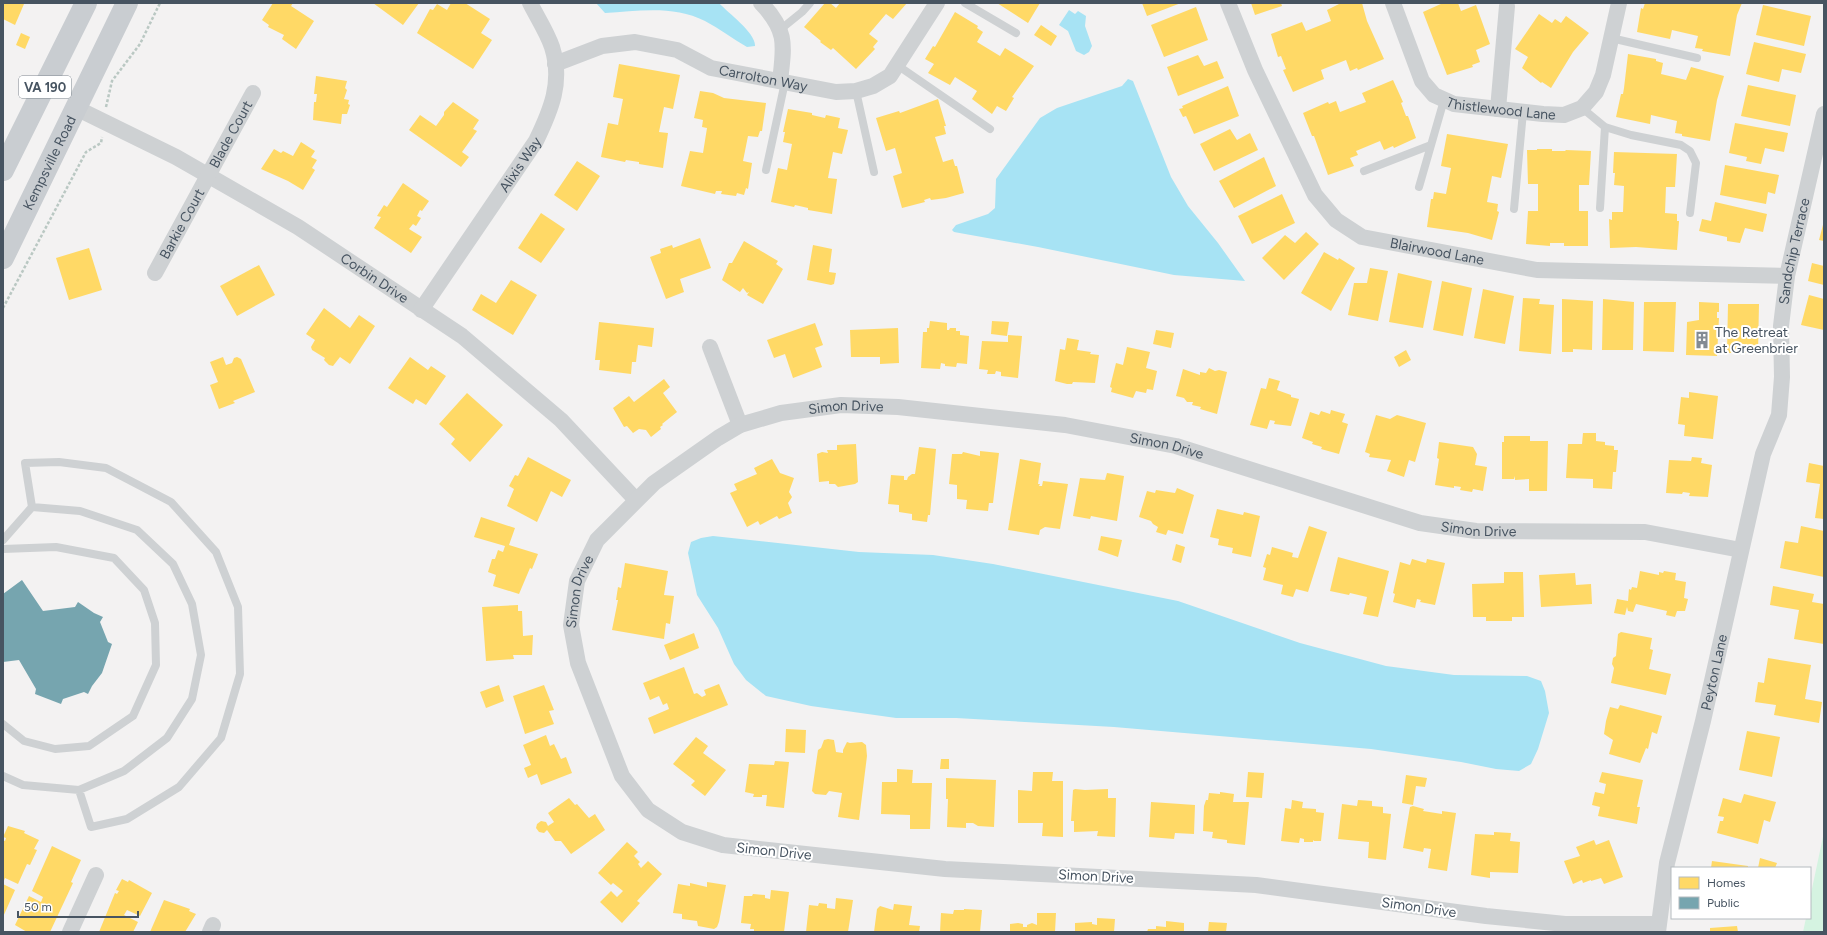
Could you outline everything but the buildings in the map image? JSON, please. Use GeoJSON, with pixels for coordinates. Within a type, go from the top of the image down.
{"type":"FeatureCollection","features":[{"type":"Feature","properties":{"kind":"main road","name":"VA 190"},"geometry":{"type":"LineString","coordinates":[[3,170],[86,3]]}},
{"type":"Feature","properties":{"kind":"main road","name":"Kempsville Road"},"geometry":{"type":"LineString","coordinates":[[3,258],[127,3]]}},
{"type":"Feature","properties":{"kind":"street","name":"Alixis Way"},"geometry":{"type":"LineString","coordinates":[[421,310],[536,140],[549,114],[556,84],[556,64],[551,46],[530,3]]}},
{"type":"Feature","properties":{"kind":"street"},"geometry":{"type":"LineString","coordinates":[[761,3],[771,13],[781,28],[784,49],[782,82]]}},
{"type":"Feature","properties":{"kind":"street","name":"Carrolton Way"},"geometry":{"type":"LineString","coordinates":[[556,64],[602,46],[635,42],[677,50],[711,68],[836,92],[856,91],[873,86],[890,76],[937,3]]}},
{"type":"Feature","properties":{"kind":"street","name":"Blairwood Lane"},"geometry":{"type":"LineString","coordinates":[[1228,3],[1255,70],[1315,195],[1336,220],[1362,237],[1538,270],[1787,276]]}},
{"type":"Feature","properties":{"kind":"street","name":"Thistlewood Lane"},"geometry":{"type":"LineString","coordinates":[[1393,3],[1422,80],[1434,95],[1454,104],[1564,115],[1582,108],[1596,92],[1603,75],[1619,3]]}},
{"type":"Feature","properties":{"kind":"street"},"geometry":{"type":"LineString","coordinates":[[1498,109],[1507,6]]}},
{"type":"Feature","properties":{"kind":"street","name":"Blade Court"},"geometry":{"type":"LineString","coordinates":[[209,176],[253,93]]}},
{"type":"Feature","properties":{"kind":"street","name":"Corbin Drive"},"geometry":{"type":"LineString","coordinates":[[76,108],[176,157],[298,227],[462,336],[561,420],[636,500]]}},
{"type":"Feature","properties":{"kind":"street","name":"Sandchip Terrace"},"geometry":{"type":"LineString","coordinates":[[1779,415],[1782,377],[1781,326],[1787,276],[1824,114]]}},
{"type":"Feature","properties":{"kind":"street","name":"Barkie Court"},"geometry":{"type":"LineString","coordinates":[[155,273],[209,176]]}},
{"type":"Feature","properties":{"kind":"street"},"geometry":{"type":"LineString","coordinates":[[710,347],[740,425]]}},
{"type":"Feature","properties":{"kind":"street","name":"Simon Drive"},"geometry":{"type":"LineString","coordinates":[[1658,928],[1565,924],[1494,917],[1256,885],[945,869],[723,846],[682,832],[648,810],[622,776],[578,663],[571,625],[577,582],[597,540],[636,500],[654,483],[718,438],[740,425],[781,413],[841,405],[898,407],[1065,424],[1176,446],[1420,523],[1476,531],[1645,532],[1741,550]]}},
{"type":"Feature","properties":{"kind":"street","name":"Peyton Lane"},"geometry":{"type":"LineString","coordinates":[[1658,928],[1666,863],[1703,721],[1762,454],[1779,415]]}},
{"type":"Feature","properties":{"kind":"street"},"geometry":{"type":"LineString","coordinates":[[70,932],[96,875]]}},
{"type":"Feature","properties":{"kind":"lane"},"geometry":{"type":"LineString","coordinates":[[781,28],[802,12],[810,3]]}},
{"type":"Feature","properties":{"kind":"lane"},"geometry":{"type":"LineString","coordinates":[[965,3],[1016,34]]}},
{"type":"Feature","properties":{"kind":"lane"},"geometry":{"type":"LineString","coordinates":[[1611,38],[1697,58]]}},
{"type":"Feature","properties":{"kind":"lane"},"geometry":{"type":"LineString","coordinates":[[897,65],[990,129]]}},
{"type":"Feature","properties":{"kind":"lane"},"geometry":{"type":"LineString","coordinates":[[766,170],[782,82]]}},
{"type":"Feature","properties":{"kind":"lane"},"geometry":{"type":"LineString","coordinates":[[856,91],[874,172]]}},
{"type":"Feature","properties":{"kind":"lane"},"geometry":{"type":"LineString","coordinates":[[1419,187],[1444,100]]}},
{"type":"Feature","properties":{"kind":"lane"},"geometry":{"type":"LineString","coordinates":[[1582,108],[1605,127],[1631,135],[1681,145],[1690,151],[1696,163],[1690,213]]}},
{"type":"Feature","properties":{"kind":"lane"},"geometry":{"type":"LineString","coordinates":[[1514,209],[1523,112]]}},
{"type":"Feature","properties":{"kind":"lane"},"geometry":{"type":"LineString","coordinates":[[1600,208],[1605,127]]}},
{"type":"Feature","properties":{"kind":"lane"},"geometry":{"type":"LineString","coordinates":[[1364,171],[1431,145]]}},
{"type":"Feature","properties":{"kind":"lane"},"geometry":{"type":"LineString","coordinates":[[32,507],[25,463],[59,462],[106,468],[172,502],[216,552],[238,607],[240,674],[221,738],[179,787],[127,819],[91,827],[79,790]]}},
{"type":"Feature","properties":{"kind":"lane"},"geometry":{"type":"LineString","coordinates":[[3,540],[32,507]]}},
{"type":"Feature","properties":{"kind":"lane"},"geometry":{"type":"LineString","coordinates":[[3,776],[24,785],[79,790],[124,771],[167,738],[192,698],[201,655],[192,604],[173,564],[137,530],[80,511],[32,507]]}},
{"type":"Feature","properties":{"kind":"lane"},"geometry":{"type":"LineString","coordinates":[[3,549],[56,547],[114,558],[144,590],[155,623],[156,665],[133,716],[89,746],[55,749],[24,741],[3,724]]}},
{"type":"Feature","properties":{"kind":"path"},"geometry":{"type":"LineString","coordinates":[[3,308],[86,152],[101,143],[112,81],[140,44],[160,3]]}},
{"type":"Feature","properties":{"kind":"green space"},"geometry":{"type":"Polygon","coordinates":[[[1824,832],[1824,932],[1803,932],[1806,919],[1811,919],[1811,893],[1824,832]]]}},
{"type":"Feature","properties":{"kind":"water"},"geometry":{"type":"Polygon","coordinates":[[[596,3],[719,3],[741,23],[751,35],[755,46],[747,47],[711,24],[693,16],[656,10],[605,13],[596,3]]]}},
{"type":"Feature","properties":{"kind":"water"},"geometry":{"type":"Polygon","coordinates":[[[1069,10],[1075,14],[1078,11],[1086,16],[1085,26],[1092,46],[1089,52],[1084,55],[1076,51],[1068,31],[1059,25],[1069,10]]]}},
{"type":"Feature","properties":{"kind":"water"},"geometry":{"type":"Polygon","coordinates":[[[1128,79],[1133,81],[1171,177],[1188,206],[1218,243],[1245,281],[1174,275],[1038,247],[954,232],[952,230],[956,225],[988,214],[995,208],[996,179],[1040,118],[1057,108],[1122,86],[1128,79]]]}},
{"type":"Feature","properties":{"kind":"water"},"geometry":{"type":"Polygon","coordinates":[[[713,536],[859,552],[933,555],[993,564],[1178,601],[1300,643],[1386,666],[1454,675],[1527,676],[1541,681],[1545,691],[1549,713],[1538,749],[1531,764],[1519,771],[1496,769],[1461,762],[1371,749],[1114,727],[956,718],[896,718],[811,706],[766,696],[746,680],[734,664],[718,628],[697,595],[688,553],[691,542],[701,538],[713,536]]]}},
{"type":"Feature","properties":{"kind":"place","name":"The Retreat at Greenbrier"},"geometry":{"type":"Point","coordinates":[1702,340]}}]}
